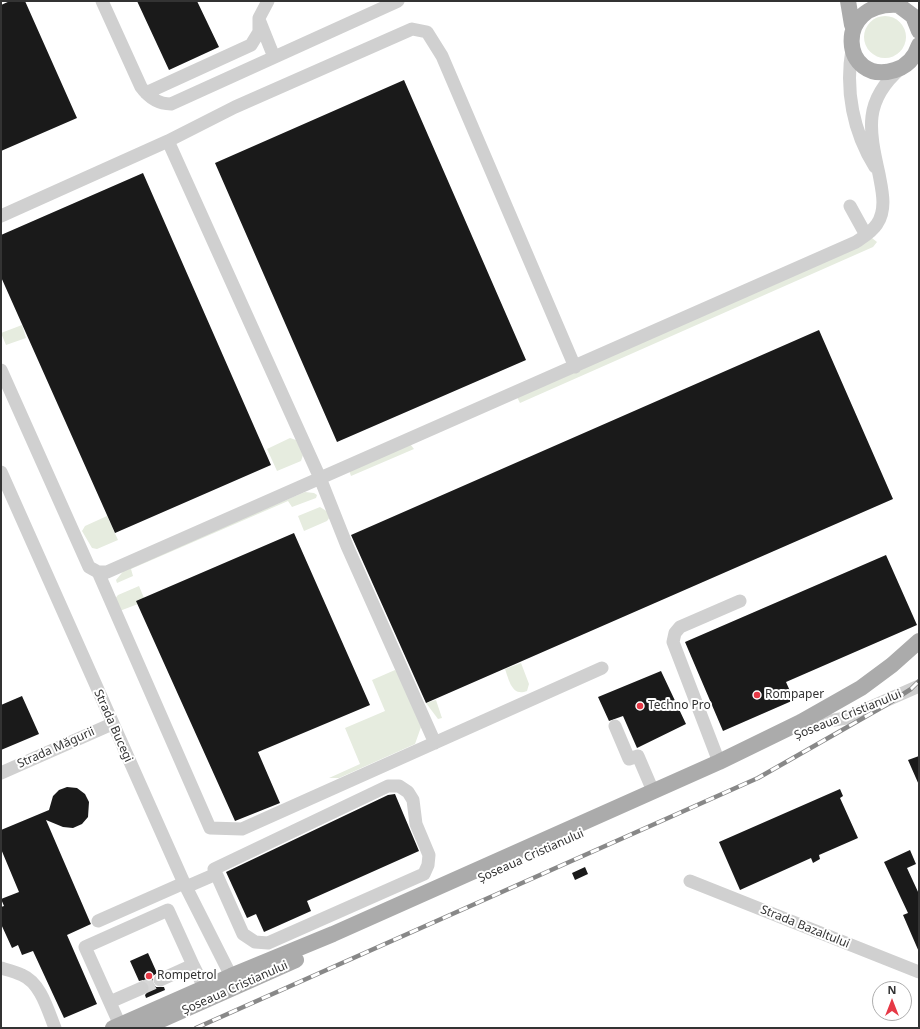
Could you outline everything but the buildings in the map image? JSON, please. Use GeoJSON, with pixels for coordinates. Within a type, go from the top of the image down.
{"type":"FeatureCollection","features":[{"type":"Feature","properties":{"kind":"main road"},"geometry":{"type":"LineString","coordinates":[[848,1],[852,25],[850,37],[852,48],[858,59],[872,69],[889,72],[910,64],[919,45]]}},
{"type":"Feature","properties":{"kind":"main road"},"geometry":{"type":"LineString","coordinates":[[852,25],[858,15],[866,8],[876,4],[888,2],[896,3],[913,16],[918,27]]}},
{"type":"Feature","properties":{"kind":"main road","name":"Șoseaua Cristianului"},"geometry":{"type":"LineString","coordinates":[[117,1026],[231,976],[333,934],[719,762],[800,722],[861,688],[892,665],[919,641]]}},
{"type":"Feature","properties":{"kind":"main road"},"geometry":{"type":"LineString","coordinates":[[823,722],[861,700],[919,655]]}},
{"type":"Feature","properties":{"kind":"main road","name":"Șoseaua Cristianului"},"geometry":{"type":"LineString","coordinates":[[143,1028],[723,771],[823,722]]}},
{"type":"Feature","properties":{"kind":"main road","name":"Șoseaua Cristianului"},"geometry":{"type":"LineString","coordinates":[[137,1028],[159,1014],[230,983],[231,976]]}},
{"type":"Feature","properties":{"kind":"street"},"geometry":{"type":"LineString","coordinates":[[102,1],[146,93],[164,104],[171,104],[398,1]]}},
{"type":"Feature","properties":{"kind":"street"},"geometry":{"type":"LineString","coordinates":[[146,93],[251,45],[259,32],[259,18],[268,1]]}},
{"type":"Feature","properties":{"kind":"street"},"geometry":{"type":"LineString","coordinates":[[259,18],[274,57]]}},
{"type":"Feature","properties":{"kind":"street"},"geometry":{"type":"LineString","coordinates":[[1,216],[168,141],[235,107],[412,29],[427,32],[442,56],[575,367]]}},
{"type":"Feature","properties":{"kind":"street"},"geometry":{"type":"LineString","coordinates":[[852,48],[850,62],[851,110],[865,152],[879,174]]}},
{"type":"Feature","properties":{"kind":"street"},"geometry":{"type":"LineString","coordinates":[[1,370],[89,567],[98,572],[107,572],[832,254],[866,235],[877,225],[882,208],[882,186],[870,127],[872,107],[880,90],[887,80],[910,64]]}},
{"type":"Feature","properties":{"kind":"street"},"geometry":{"type":"LineString","coordinates":[[168,141],[320,478],[347,546],[435,743]]}},
{"type":"Feature","properties":{"kind":"street"},"geometry":{"type":"LineString","coordinates":[[850,206],[866,235]]}},
{"type":"Feature","properties":{"kind":"street","name":"Strada Bucegi"},"geometry":{"type":"LineString","coordinates":[[1,472],[6,498],[112,724],[185,885],[231,976]]}},
{"type":"Feature","properties":{"kind":"street"},"geometry":{"type":"LineString","coordinates":[[98,572],[210,828],[242,829],[602,668]]}},
{"type":"Feature","properties":{"kind":"street"},"geometry":{"type":"LineString","coordinates":[[719,762],[674,642],[675,633],[680,627],[740,600]]}},
{"type":"Feature","properties":{"kind":"street","name":"Șoseaua Cristianului"},"geometry":{"type":"LineString","coordinates":[[823,722],[846,718],[919,686]]}},
{"type":"Feature","properties":{"kind":"street","name":"Strada Măgurii"},"geometry":{"type":"LineString","coordinates":[[1,773],[112,724]]}},
{"type":"Feature","properties":{"kind":"street"},"geometry":{"type":"LineString","coordinates":[[614,726],[630,759],[638,756],[653,791]]}},
{"type":"Feature","properties":{"kind":"street"},"geometry":{"type":"LineString","coordinates":[[388,786],[400,786],[408,792],[413,800],[416,824],[429,855],[428,865],[424,874],[268,943],[255,942],[243,934],[216,874],[214,870],[388,786]]}},
{"type":"Feature","properties":{"kind":"street"},"geometry":{"type":"LineString","coordinates":[[98,921],[185,885],[216,874]]}},
{"type":"Feature","properties":{"kind":"street","name":"Strada Bazaltului"},"geometry":{"type":"LineString","coordinates":[[690,881],[919,972]]}},
{"type":"Feature","properties":{"kind":"street"},"geometry":{"type":"LineString","coordinates":[[117,1026],[110,1002],[85,947],[168,910],[204,988]]}},
{"type":"Feature","properties":{"kind":"street"},"geometry":{"type":"LineString","coordinates":[[160,980],[193,965]]}},
{"type":"Feature","properties":{"kind":"street"},"geometry":{"type":"LineString","coordinates":[[1,968],[24,975],[33,983],[44,1000],[55,1028]]}},
{"type":"Feature","properties":{"kind":"street"},"geometry":{"type":"LineString","coordinates":[[110,1002],[142,988]]}},
{"type":"Feature","properties":{"kind":"shaded area"},"geometry":{"type":"Polygon","coordinates":[[[881,16],[889,16],[897,19],[903,25],[906,37],[903,49],[897,55],[889,58],[881,58],[873,55],[867,49],[864,41],[864,33],[867,25],[873,19],[881,16]]]}},
{"type":"Feature","properties":{"kind":"shaded area"},"geometry":{"type":"Polygon","coordinates":[[[872,238],[877,242],[873,247],[520,403],[516,395],[872,238]]]}},
{"type":"Feature","properties":{"kind":"shaded area"},"geometry":{"type":"Polygon","coordinates":[[[22,325],[26,338],[6,345],[1,333],[22,325]]]}},
{"type":"Feature","properties":{"kind":"shaded area"},"geometry":{"type":"Polygon","coordinates":[[[290,438],[296,440],[303,455],[301,461],[277,471],[267,449],[290,438]]]}},
{"type":"Feature","properties":{"kind":"shaded area"},"geometry":{"type":"Polygon","coordinates":[[[410,444],[414,449],[351,476],[349,470],[410,444]]]}},
{"type":"Feature","properties":{"kind":"shaded area"},"geometry":{"type":"Polygon","coordinates":[[[305,492],[314,493],[317,495],[316,498],[292,507],[288,501],[131,569],[133,576],[117,583],[116,580],[126,568],[305,492]]]}},
{"type":"Feature","properties":{"kind":"shaded area"},"geometry":{"type":"Polygon","coordinates":[[[320,507],[328,512],[330,517],[327,521],[304,531],[298,516],[320,507]]]}},
{"type":"Feature","properties":{"kind":"shaded area"},"geometry":{"type":"Polygon","coordinates":[[[107,516],[118,540],[97,549],[92,548],[82,531],[85,526],[107,516]]]}},
{"type":"Feature","properties":{"kind":"shaded area"},"geometry":{"type":"Polygon","coordinates":[[[139,586],[144,598],[138,604],[117,612],[114,600],[118,595],[139,586]]]}},
{"type":"Feature","properties":{"kind":"shaded area"},"geometry":{"type":"Polygon","coordinates":[[[521,663],[529,684],[527,691],[518,692],[512,686],[505,669],[521,663]]]}},
{"type":"Feature","properties":{"kind":"shaded area"},"geometry":{"type":"Polygon","coordinates":[[[395,670],[398,673],[421,727],[415,744],[339,778],[329,778],[360,764],[345,728],[385,711],[372,680],[395,670]]]}},
{"type":"Feature","properties":{"kind":"shaded area"},"geometry":{"type":"Polygon","coordinates":[[[436,700],[442,718],[438,719],[426,703],[436,700]]]}},
{"type":"Feature","properties":{"kind":"tunnel"},"geometry":{"type":"LineString","coordinates":[[142,988],[160,980]]}},
{"type":"Feature","properties":{"kind":"railway"},"geometry":{"type":"LineString","coordinates":[[196,1028],[758,778],[886,705],[911,689],[919,681]]}},
{"type":"Feature","properties":{"kind":"place","name":"Rompaper"},"geometry":{"type":"Point","coordinates":[757,695]}},
{"type":"Feature","properties":{"kind":"place","name":"Techno Pro"},"geometry":{"type":"Point","coordinates":[640,706]}},
{"type":"Feature","properties":{"kind":"place","name":"Rompetrol"},"geometry":{"type":"Point","coordinates":[149,976]}}]}
